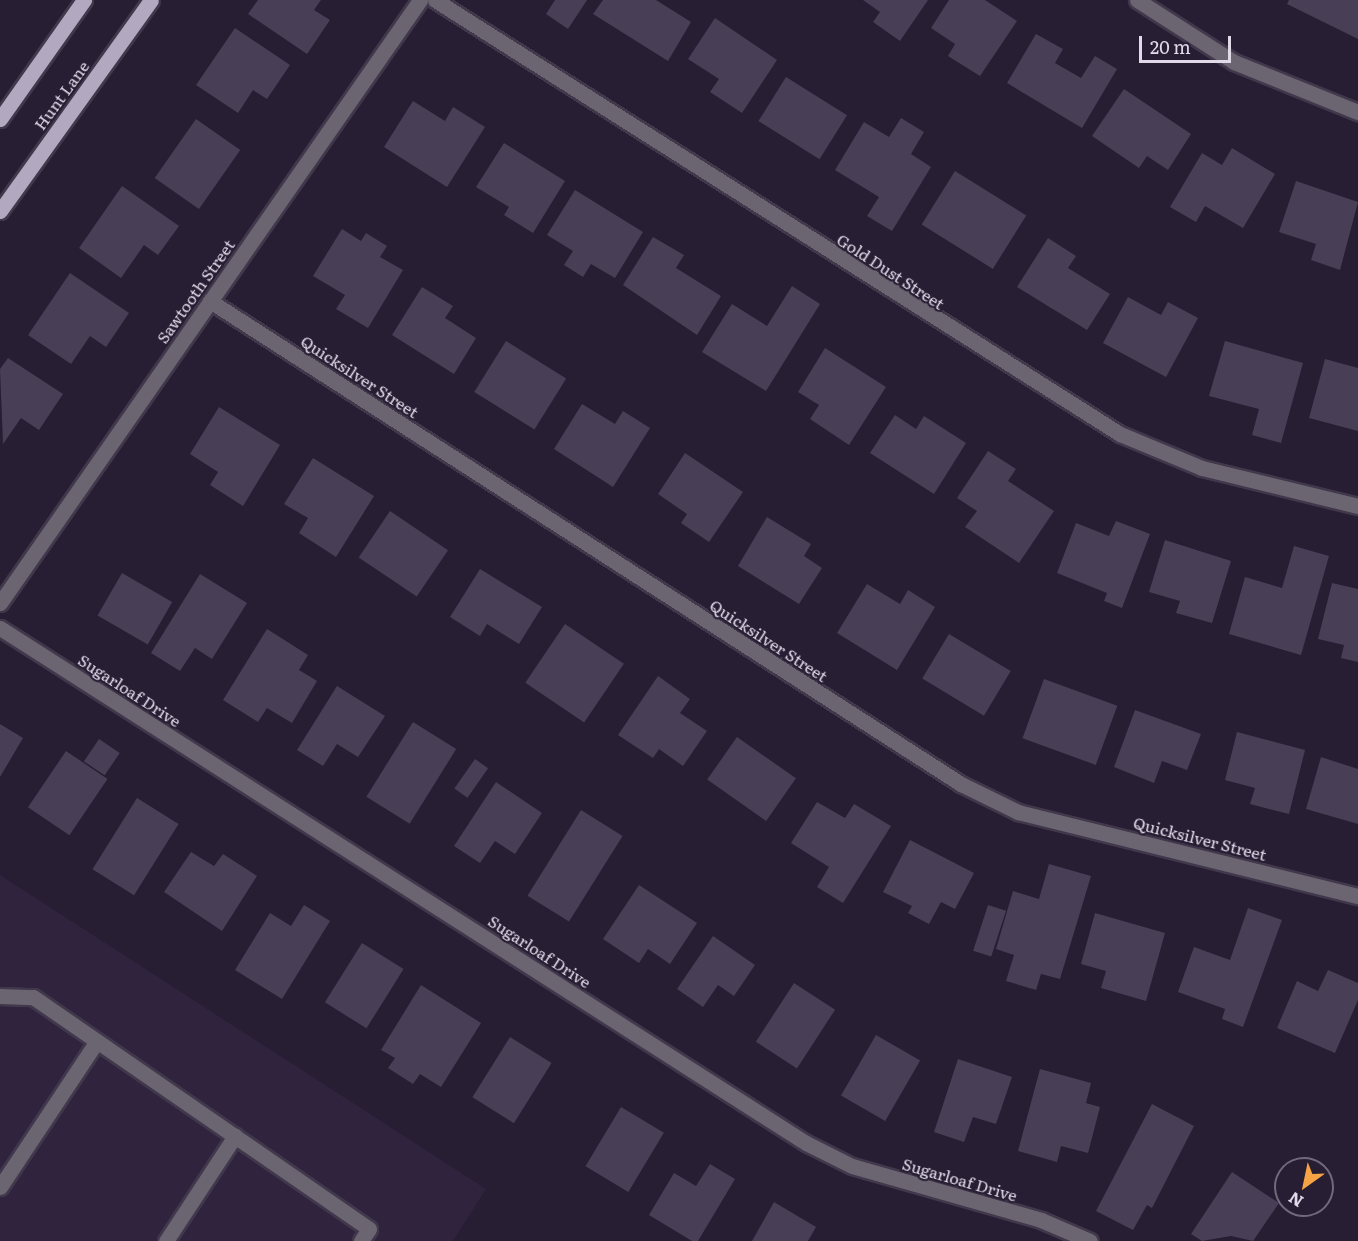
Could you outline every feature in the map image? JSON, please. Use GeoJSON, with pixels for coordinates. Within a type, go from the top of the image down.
{"type":"FeatureCollection","features":[{"type":"Feature","properties":{"kind":"main road"},"geometry":{"type":"LineString","coordinates":[[0,119],[84,0]]}},
{"type":"Feature","properties":{"kind":"main road","name":"Hunt Lane"},"geometry":{"type":"LineString","coordinates":[[0,211],[151,0]]}},
{"type":"Feature","properties":{"kind":"street","name":"Sawtooth Street"},"geometry":{"type":"LineString","coordinates":[[0,603],[420,0]]}},
{"type":"Feature","properties":{"kind":"street","name":"Gold Dust Street"},"geometry":{"type":"LineString","coordinates":[[435,0],[1120,434],[1202,468],[1358,506]]}},
{"type":"Feature","properties":{"kind":"street"},"geometry":{"type":"LineString","coordinates":[[1137,0],[1234,62],[1358,112]]}},
{"type":"Feature","properties":{"kind":"street","name":"Quicksilver Street"},"geometry":{"type":"LineString","coordinates":[[210,301],[961,784],[1018,812],[1358,896]]}},
{"type":"Feature","properties":{"kind":"street","name":"Sugarloaf Drive"},"geometry":{"type":"LineString","coordinates":[[0,628],[806,1143],[852,1166],[1041,1220],[1090,1241]]}},
{"type":"Feature","properties":{"kind":"street"},"geometry":{"type":"LineString","coordinates":[[0,996],[33,997],[369,1229],[361,1241]]}},
{"type":"Feature","properties":{"kind":"street"},"geometry":{"type":"LineString","coordinates":[[0,1187],[97,1041]]}},
{"type":"Feature","properties":{"kind":"street"},"geometry":{"type":"LineString","coordinates":[[166,1241],[235,1136]]}},
{"type":"Feature","properties":{"kind":"shaded area"},"geometry":{"type":"Polygon","coordinates":[[[0,875],[486,1189],[453,1241],[0,1241],[0,875]]]}},
{"type":"Feature","properties":{"kind":"building"},"geometry":{"type":"Polygon","coordinates":[[[258,0],[321,0],[314,10],[330,20],[307,54],[248,14],[258,0]]]}},
{"type":"Feature","properties":{"kind":"building"},"geometry":{"type":"Polygon","coordinates":[[[555,0],[587,0],[568,29],[546,14],[555,0]]]}},
{"type":"Feature","properties":{"kind":"building"},"geometry":{"type":"Polygon","coordinates":[[[603,0],[656,0],[691,22],[668,61],[593,14],[603,0]]]}},
{"type":"Feature","properties":{"kind":"building"},"geometry":{"type":"Polygon","coordinates":[[[863,0],[928,0],[900,41],[873,22],[880,12],[863,0]]]}},
{"type":"Feature","properties":{"kind":"building"},"geometry":{"type":"Polygon","coordinates":[[[949,0],[985,0],[1017,21],[980,76],[948,56],[955,44],[931,28],[949,0]]]}},
{"type":"Feature","properties":{"kind":"building"},"geometry":{"type":"Polygon","coordinates":[[[1289,0],[1358,0],[1358,39],[1287,4],[1289,0]]]}},
{"type":"Feature","properties":{"kind":"building"},"geometry":{"type":"Polygon","coordinates":[[[715,18],[777,60],[742,113],[710,92],[719,79],[688,59],[715,18]]]}},
{"type":"Feature","properties":{"kind":"building"},"geometry":{"type":"Polygon","coordinates":[[[235,28],[290,65],[267,99],[253,90],[238,113],[196,85],[235,28]]]}},
{"type":"Feature","properties":{"kind":"building"},"geometry":{"type":"Polygon","coordinates":[[[1036,34],[1063,49],[1055,63],[1081,78],[1095,56],[1117,69],[1082,128],[1007,83],[1036,34]]]}},
{"type":"Feature","properties":{"kind":"building"},"geometry":{"type":"Polygon","coordinates":[[[786,77],[847,115],[820,159],[758,121],[786,77]]]}},
{"type":"Feature","properties":{"kind":"building"},"geometry":{"type":"Polygon","coordinates":[[[1124,89],[1191,134],[1168,170],[1147,156],[1139,168],[1092,136],[1124,89]]]}},
{"type":"Feature","properties":{"kind":"building"},"geometry":{"type":"Polygon","coordinates":[[[413,101],[445,121],[453,107],[485,127],[447,187],[384,147],[413,101]]]}},
{"type":"Feature","properties":{"kind":"building"},"geometry":{"type":"Polygon","coordinates":[[[901,118],[924,132],[911,154],[931,167],[892,231],[867,216],[879,197],[835,170],[864,122],[889,137],[901,118]]]}},
{"type":"Feature","properties":{"kind":"building"},"geometry":{"type":"Polygon","coordinates":[[[196,119],[240,150],[199,209],[155,178],[196,119]]]}},
{"type":"Feature","properties":{"kind":"building"},"geometry":{"type":"Polygon","coordinates":[[[504,143],[565,181],[533,233],[504,215],[509,207],[476,187],[504,143]]]}},
{"type":"Feature","properties":{"kind":"building"},"geometry":{"type":"Polygon","coordinates":[[[1232,148],[1275,174],[1243,228],[1205,206],[1196,222],[1170,207],[1202,153],[1222,165],[1232,148]]]}},
{"type":"Feature","properties":{"kind":"building"},"geometry":{"type":"Polygon","coordinates":[[[955,171],[1026,216],[993,269],[922,224],[955,171]]]}},
{"type":"Feature","properties":{"kind":"building"},"geometry":{"type":"Polygon","coordinates":[[[1296,181],[1358,202],[1340,270],[1311,260],[1316,244],[1279,232],[1296,181]]]}},
{"type":"Feature","properties":{"kind":"building"},"geometry":{"type":"Polygon","coordinates":[[[122,186],[179,226],[158,255],[144,245],[121,278],[79,248],[122,186]]]}},
{"type":"Feature","properties":{"kind":"building"},"geometry":{"type":"Polygon","coordinates":[[[575,190],[643,232],[615,278],[591,264],[583,277],[564,265],[573,251],[547,235],[575,190]]]}},
{"type":"Feature","properties":{"kind":"building"},"geometry":{"type":"Polygon","coordinates":[[[342,229],[361,241],[366,233],[387,246],[380,257],[403,270],[368,328],[336,309],[345,295],[313,276],[342,229]]]}},
{"type":"Feature","properties":{"kind":"building"},"geometry":{"type":"Polygon","coordinates":[[[653,237],[684,255],[676,268],[721,296],[697,335],[623,285],[653,237]]]}},
{"type":"Feature","properties":{"kind":"building"},"geometry":{"type":"Polygon","coordinates":[[[1048,238],[1076,256],[1068,268],[1110,294],[1087,330],[1017,287],[1048,238]]]}},
{"type":"Feature","properties":{"kind":"building"},"geometry":{"type":"Polygon","coordinates":[[[70,273],[129,313],[106,347],[90,336],[71,364],[28,335],[70,273]]]}},
{"type":"Feature","properties":{"kind":"building"},"geometry":{"type":"Polygon","coordinates":[[[792,286],[820,304],[766,391],[702,352],[732,304],[767,326],[792,286]]]}},
{"type":"Feature","properties":{"kind":"building"},"geometry":{"type":"Polygon","coordinates":[[[422,287],[453,306],[445,318],[476,338],[454,374],[392,335],[422,287]]]}},
{"type":"Feature","properties":{"kind":"building"},"geometry":{"type":"Polygon","coordinates":[[[1128,297],[1161,315],[1168,302],[1198,318],[1166,377],[1103,343],[1128,297]]]}},
{"type":"Feature","properties":{"kind":"building"},"geometry":{"type":"Polygon","coordinates":[[[506,341],[566,379],[534,430],[474,392],[506,341]]]}},
{"type":"Feature","properties":{"kind":"building"},"geometry":{"type":"Polygon","coordinates":[[[1225,341],[1303,363],[1281,443],[1252,435],[1259,409],[1209,396],[1225,341]]]}},
{"type":"Feature","properties":{"kind":"building"},"geometry":{"type":"Polygon","coordinates":[[[825,348],[886,387],[849,445],[810,419],[819,405],[798,392],[825,348]]]}},
{"type":"Feature","properties":{"kind":"building"},"geometry":{"type":"Polygon","coordinates":[[[8,358],[63,394],[39,430],[21,418],[3,444],[0,369],[8,358]]]}},
{"type":"Feature","properties":{"kind":"building"},"geometry":{"type":"Polygon","coordinates":[[[1325,359],[1358,368],[1358,431],[1309,418],[1325,359]]]}},
{"type":"Feature","properties":{"kind":"building"},"geometry":{"type":"Polygon","coordinates":[[[582,404],[615,424],[623,411],[650,428],[613,487],[554,449],[582,404]]]}},
{"type":"Feature","properties":{"kind":"building"},"geometry":{"type":"Polygon","coordinates":[[[219,407],[280,445],[243,506],[210,485],[218,472],[190,454],[219,407]]]}},
{"type":"Feature","properties":{"kind":"building"},"geometry":{"type":"Polygon","coordinates":[[[895,415],[916,429],[924,416],[966,443],[934,494],[870,453],[895,415]]]}},
{"type":"Feature","properties":{"kind":"building"},"geometry":{"type":"Polygon","coordinates":[[[988,451],[1016,469],[1008,481],[1054,511],[1019,563],[965,527],[977,511],[957,498],[988,451]]]}},
{"type":"Feature","properties":{"kind":"building"},"geometry":{"type":"Polygon","coordinates":[[[685,453],[743,492],[709,542],[681,523],[687,514],[658,494],[685,453]]]}},
{"type":"Feature","properties":{"kind":"building"},"geometry":{"type":"Polygon","coordinates":[[[313,458],[374,496],[336,557],[299,533],[308,518],[284,504],[313,458]]]}},
{"type":"Feature","properties":{"kind":"building"},"geometry":{"type":"Polygon","coordinates":[[[390,511],[448,550],[417,597],[359,557],[390,511]]]}},
{"type":"Feature","properties":{"kind":"building"},"geometry":{"type":"Polygon","coordinates":[[[767,517],[811,544],[804,556],[822,568],[799,604],[738,566],[767,517]]]}},
{"type":"Feature","properties":{"kind":"building"},"geometry":{"type":"Polygon","coordinates":[[[1116,521],[1150,534],[1122,608],[1104,601],[1107,593],[1057,573],[1076,523],[1109,536],[1116,521]]]}},
{"type":"Feature","properties":{"kind":"building"},"geometry":{"type":"Polygon","coordinates":[[[1165,540],[1231,561],[1212,623],[1176,613],[1180,601],[1149,592],[1165,540]]]}},
{"type":"Feature","properties":{"kind":"building"},"geometry":{"type":"Polygon","coordinates":[[[1294,546],[1329,556],[1301,655],[1229,634],[1245,577],[1282,588],[1294,546]]]}},
{"type":"Feature","properties":{"kind":"building"},"geometry":{"type":"Polygon","coordinates":[[[480,569],[542,607],[519,644],[487,624],[480,636],[450,617],[480,569]]]}},
{"type":"Feature","properties":{"kind":"building"},"geometry":{"type":"Polygon","coordinates":[[[122,573],[172,602],[148,644],[98,615],[122,573]]]}},
{"type":"Feature","properties":{"kind":"building"},"geometry":{"type":"Polygon","coordinates":[[[200,574],[247,603],[212,659],[195,648],[180,671],[151,653],[200,574]]]}},
{"type":"Feature","properties":{"kind":"building"},"geometry":{"type":"Polygon","coordinates":[[[1332,583],[1358,589],[1358,662],[1341,658],[1344,645],[1318,639],[1332,583]]]}},
{"type":"Feature","properties":{"kind":"building"},"geometry":{"type":"Polygon","coordinates":[[[867,584],[900,604],[908,590],[935,607],[897,670],[837,633],[867,584]]]}},
{"type":"Feature","properties":{"kind":"building"},"geometry":{"type":"Polygon","coordinates":[[[565,624],[624,664],[584,723],[525,683],[565,624]]]}},
{"type":"Feature","properties":{"kind":"building"},"geometry":{"type":"Polygon","coordinates":[[[267,629],[308,655],[299,670],[317,681],[292,723],[267,708],[258,722],[223,700],[267,629]]]}},
{"type":"Feature","properties":{"kind":"building"},"geometry":{"type":"Polygon","coordinates":[[[949,634],[1011,671],[984,716],[922,679],[949,634]]]}},
{"type":"Feature","properties":{"kind":"building"},"geometry":{"type":"Polygon","coordinates":[[[658,676],[690,699],[680,713],[707,731],[683,766],[659,749],[653,758],[618,735],[658,676]]]}},
{"type":"Feature","properties":{"kind":"building"},"geometry":{"type":"Polygon","coordinates":[[[1044,679],[1117,706],[1096,765],[1022,738],[1044,679]]]}},
{"type":"Feature","properties":{"kind":"building"},"geometry":{"type":"Polygon","coordinates":[[[337,686],[385,716],[358,757],[337,744],[323,766],[297,750],[337,686]]]}},
{"type":"Feature","properties":{"kind":"building"},"geometry":{"type":"Polygon","coordinates":[[[1135,710],[1201,734],[1187,770],[1162,761],[1154,783],[1114,767],[1135,710]]]}},
{"type":"Feature","properties":{"kind":"building"},"geometry":{"type":"Polygon","coordinates":[[[413,722],[456,749],[410,824],[366,797],[413,722]]]}},
{"type":"Feature","properties":{"kind":"building"},"geometry":{"type":"Polygon","coordinates":[[[0,724],[23,738],[0,777],[0,724]]]}},
{"type":"Feature","properties":{"kind":"building"},"geometry":{"type":"Polygon","coordinates":[[[1237,732],[1305,750],[1289,814],[1250,804],[1255,788],[1225,780],[1237,732]]]}},
{"type":"Feature","properties":{"kind":"building"},"geometry":{"type":"Polygon","coordinates":[[[737,737],[796,778],[766,821],[707,780],[737,737]]]}},
{"type":"Feature","properties":{"kind":"building"},"geometry":{"type":"Polygon","coordinates":[[[99,739],[120,753],[105,775],[84,761],[99,739]]]}},
{"type":"Feature","properties":{"kind":"building"},"geometry":{"type":"Polygon","coordinates":[[[66,751],[107,779],[69,835],[28,807],[66,751]]]}},
{"type":"Feature","properties":{"kind":"building"},"geometry":{"type":"Polygon","coordinates":[[[1321,757],[1358,769],[1358,824],[1306,809],[1321,757]]]}},
{"type":"Feature","properties":{"kind":"building"},"geometry":{"type":"Polygon","coordinates":[[[475,759],[488,768],[467,798],[454,788],[475,759]]]}},
{"type":"Feature","properties":{"kind":"building"},"geometry":{"type":"Polygon","coordinates":[[[496,782],[542,813],[515,854],[495,841],[480,863],[454,846],[496,782]]]}},
{"type":"Feature","properties":{"kind":"building"},"geometry":{"type":"Polygon","coordinates":[[[137,798],[179,824],[134,895],[92,869],[137,798]]]}},
{"type":"Feature","properties":{"kind":"building"},"geometry":{"type":"Polygon","coordinates":[[[817,802],[845,818],[854,804],[891,826],[843,903],[817,887],[829,867],[791,843],[817,802]]]}},
{"type":"Feature","properties":{"kind":"building"},"geometry":{"type":"Polygon","coordinates":[[[581,810],[623,836],[569,922],[527,896],[581,810]]]}},
{"type":"Feature","properties":{"kind":"building"},"geometry":{"type":"Polygon","coordinates":[[[910,840],[974,873],[955,909],[941,902],[929,924],[908,913],[912,906],[883,892],[910,840]]]}},
{"type":"Feature","properties":{"kind":"building"},"geometry":{"type":"Polygon","coordinates":[[[191,852],[214,866],[223,854],[257,876],[222,931],[164,892],[191,852]]]}},
{"type":"Feature","properties":{"kind":"building"},"geometry":{"type":"Polygon","coordinates":[[[1049,864],[1091,876],[1060,979],[1041,974],[1036,990],[1006,981],[1014,955],[996,949],[1013,891],[1039,899],[1049,864]]]}},
{"type":"Feature","properties":{"kind":"building"},"geometry":{"type":"Polygon","coordinates":[[[639,885],[697,923],[670,964],[648,949],[639,963],[603,939],[639,885]]]}},
{"type":"Feature","properties":{"kind":"building"},"geometry":{"type":"Polygon","coordinates":[[[304,905],[330,921],[282,999],[235,970],[270,913],[291,926],[304,905]]]}},
{"type":"Feature","properties":{"kind":"building"},"geometry":{"type":"Polygon","coordinates":[[[988,905],[1006,911],[991,957],[973,951],[988,905]]]}},
{"type":"Feature","properties":{"kind":"building"},"geometry":{"type":"Polygon","coordinates":[[[1248,908],[1282,920],[1243,1027],[1222,1019],[1225,1009],[1178,992],[1194,947],[1230,960],[1248,908]]]}},
{"type":"Feature","properties":{"kind":"building"},"geometry":{"type":"Polygon","coordinates":[[[1095,913],[1165,933],[1146,1001],[1101,988],[1106,971],[1081,964],[1095,913]]]}},
{"type":"Feature","properties":{"kind":"building"},"geometry":{"type":"Polygon","coordinates":[[[713,936],[755,965],[734,996],[718,985],[703,1007],[677,989],[713,936]]]}},
{"type":"Feature","properties":{"kind":"building"},"geometry":{"type":"Polygon","coordinates":[[[362,943],[404,969],[366,1028],[325,1002],[362,943]]]}},
{"type":"Feature","properties":{"kind":"building"},"geometry":{"type":"Polygon","coordinates":[[[1328,970],[1358,983],[1358,1000],[1335,1053],[1277,1028],[1297,981],[1318,991],[1328,970]]]}},
{"type":"Feature","properties":{"kind":"building"},"geometry":{"type":"Polygon","coordinates":[[[794,983],[835,1010],[797,1068],[756,1042],[794,983]]]}},
{"type":"Feature","properties":{"kind":"building"},"geometry":{"type":"Polygon","coordinates":[[[421,985],[481,1023],[441,1087],[420,1074],[413,1084],[388,1068],[395,1058],[381,1050],[421,985]]]}},
{"type":"Feature","properties":{"kind":"building"},"geometry":{"type":"Polygon","coordinates":[[[876,1035],[920,1060],[885,1121],[841,1096],[876,1035]]]}},
{"type":"Feature","properties":{"kind":"building"},"geometry":{"type":"Polygon","coordinates":[[[510,1037],[552,1063],[514,1123],[472,1097],[510,1037]]]}},
{"type":"Feature","properties":{"kind":"building"},"geometry":{"type":"Polygon","coordinates":[[[958,1059],[1012,1077],[996,1124],[973,1117],[964,1142],[934,1132],[958,1059]]]}},
{"type":"Feature","properties":{"kind":"building"},"geometry":{"type":"Polygon","coordinates":[[[1040,1069],[1091,1083],[1086,1103],[1100,1107],[1088,1153],[1061,1146],[1057,1162],[1018,1151],[1040,1069]]]}},
{"type":"Feature","properties":{"kind":"building"},"geometry":{"type":"Polygon","coordinates":[[[1152,1104],[1194,1126],[1152,1208],[1147,1205],[1133,1230],[1096,1211],[1152,1104]]]}},
{"type":"Feature","properties":{"kind":"building"},"geometry":{"type":"Polygon","coordinates":[[[621,1107],[664,1133],[628,1192],[585,1166],[621,1107]]]}},
{"type":"Feature","properties":{"kind":"building"},"geometry":{"type":"Polygon","coordinates":[[[710,1164],[735,1179],[698,1241],[692,1241],[649,1215],[674,1173],[696,1186],[710,1164]]]}},
{"type":"Feature","properties":{"kind":"building"},"geometry":{"type":"Polygon","coordinates":[[[1232,1172],[1274,1200],[1274,1210],[1253,1241],[1231,1236],[1202,1241],[1191,1234],[1232,1172]]]}},
{"type":"Feature","properties":{"kind":"building"},"geometry":{"type":"Polygon","coordinates":[[[774,1202],[816,1227],[808,1241],[752,1241],[774,1202]]]}}]}
